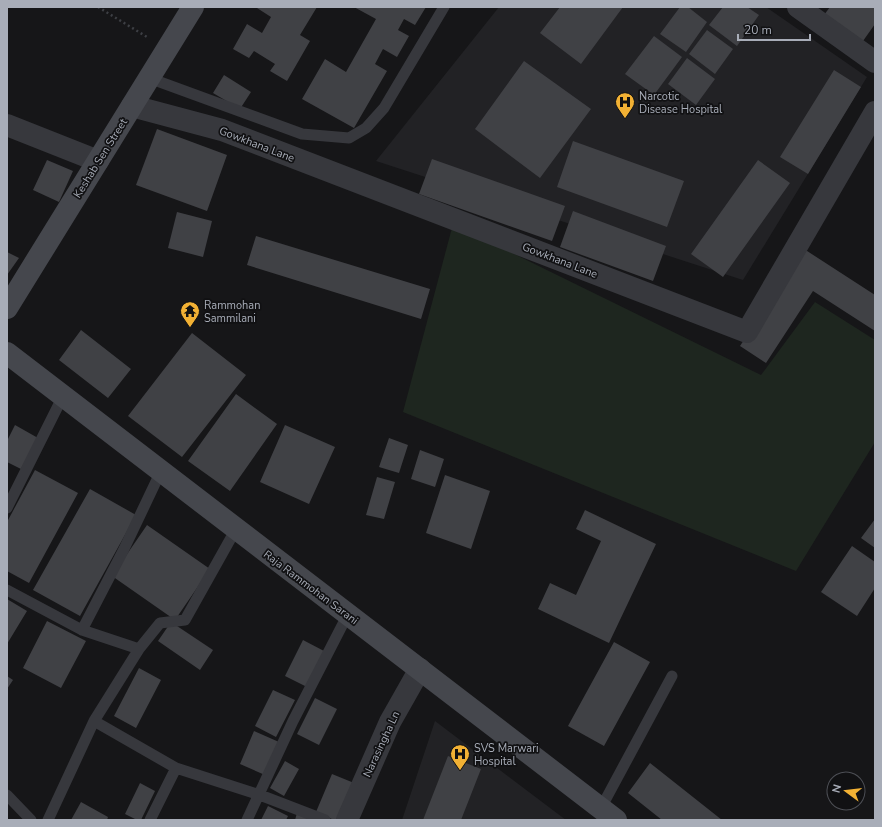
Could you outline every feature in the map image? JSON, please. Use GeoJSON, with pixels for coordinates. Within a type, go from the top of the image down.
{"type":"FeatureCollection","features":[{"type":"Feature","properties":{"kind":"main road","name":"Keshab Sen Street"},"geometry":{"type":"LineString","coordinates":[[7,308],[193,7]]}},
{"type":"Feature","properties":{"kind":"main road","name":"Raja Rammohan Sarani"},"geometry":{"type":"LineString","coordinates":[[7,353],[609,814]]}},
{"type":"Feature","properties":{"kind":"street"},"geometry":{"type":"LineString","coordinates":[[809,10],[875,62]]}},
{"type":"Feature","properties":{"kind":"street","name":"Gowkhana Lane"},"geometry":{"type":"LineString","coordinates":[[132,106],[222,130],[747,332],[875,112]]}},
{"type":"Feature","properties":{"kind":"street"},"geometry":{"type":"LineString","coordinates":[[7,125],[98,162]]}},
{"type":"Feature","properties":{"kind":"street","name":"Narasingha Ln"},"geometry":{"type":"LineString","coordinates":[[347,820],[390,722],[420,669]]}},
{"type":"Feature","properties":{"kind":"lane"},"geometry":{"type":"LineString","coordinates":[[149,78],[302,134],[349,138],[366,128],[384,108],[444,7]]}},
{"type":"Feature","properties":{"kind":"lane"},"geometry":{"type":"LineString","coordinates":[[7,508],[63,396]]}},
{"type":"Feature","properties":{"kind":"lane"},"geometry":{"type":"LineString","coordinates":[[82,630],[124,549],[161,471]]}},
{"type":"Feature","properties":{"kind":"lane"},"geometry":{"type":"LineString","coordinates":[[48,820],[94,721],[139,649],[160,622],[185,620],[236,529]]}},
{"type":"Feature","properties":{"kind":"lane"},"geometry":{"type":"LineString","coordinates":[[7,590],[82,630],[139,649]]}},
{"type":"Feature","properties":{"kind":"lane"},"geometry":{"type":"LineString","coordinates":[[247,820],[260,795],[293,721],[348,614]]}},
{"type":"Feature","properties":{"kind":"lane"},"geometry":{"type":"LineString","coordinates":[[609,814],[672,676]]}},
{"type":"Feature","properties":{"kind":"lane"},"geometry":{"type":"LineString","coordinates":[[94,721],[176,768],[260,795],[324,820]]}},
{"type":"Feature","properties":{"kind":"lane"},"geometry":{"type":"LineString","coordinates":[[150,820],[176,768]]}},
{"type":"Feature","properties":{"kind":"lane"},"geometry":{"type":"LineString","coordinates":[[7,795],[31,820]]}},
{"type":"Feature","properties":{"kind":"path"},"geometry":{"type":"LineString","coordinates":[[98,7],[167,49]]}},
{"type":"Feature","properties":{"kind":"shaded area","name":"Narcotic Disease Hospital"},"geometry":{"type":"Polygon","coordinates":[[[499,7],[766,7],[867,77],[743,280],[376,161],[499,7]]]}},
{"type":"Feature","properties":{"kind":"shaded area"},"geometry":{"type":"Polygon","coordinates":[[[453,224],[761,375],[815,302],[875,340],[875,442],[796,571],[403,412],[453,224]]]}},
{"type":"Feature","properties":{"kind":"shaded area","name":"SVS Marwari Hospital"},"geometry":{"type":"Polygon","coordinates":[[[435,721],[566,820],[402,820],[435,721]]]}},
{"type":"Feature","properties":{"kind":"building"},"geometry":{"type":"Polygon","coordinates":[[[257,7],[317,7],[300,35],[310,41],[287,81],[270,71],[275,64],[254,51],[249,58],[233,49],[247,24],[262,33],[271,17],[257,7]]]}},
{"type":"Feature","properties":{"kind":"building"},"geometry":{"type":"Polygon","coordinates":[[[354,7],[426,7],[415,25],[404,19],[398,30],[409,36],[397,57],[383,49],[375,64],[387,71],[354,128],[302,99],[325,59],[346,72],[376,19],[354,7]]]}},
{"type":"Feature","properties":{"kind":"building"},"geometry":{"type":"Polygon","coordinates":[[[560,7],[623,7],[581,64],[540,33],[560,7]]]}},
{"type":"Feature","properties":{"kind":"building"},"geometry":{"type":"Polygon","coordinates":[[[680,7],[688,7],[707,22],[686,52],[660,34],[680,7]]]}},
{"type":"Feature","properties":{"kind":"building"},"geometry":{"type":"Polygon","coordinates":[[[723,7],[747,7],[759,15],[737,46],[709,25],[723,7]]]}},
{"type":"Feature","properties":{"kind":"building"},"geometry":{"type":"Polygon","coordinates":[[[830,7],[875,7],[875,24],[863,41],[824,15],[830,7]]]}},
{"type":"Feature","properties":{"kind":"building"},"geometry":{"type":"Polygon","coordinates":[[[707,30],[733,49],[715,74],[689,54],[707,30]]]}},
{"type":"Feature","properties":{"kind":"building"},"geometry":{"type":"Polygon","coordinates":[[[654,36],[682,57],[654,95],[625,74],[654,36]]]}},
{"type":"Feature","properties":{"kind":"building"},"geometry":{"type":"Polygon","coordinates":[[[687,58],[715,79],[696,105],[668,84],[687,58]]]}},
{"type":"Feature","properties":{"kind":"building"},"geometry":{"type":"Polygon","coordinates":[[[524,61],[591,109],[540,178],[475,129],[524,61]]]}},
{"type":"Feature","properties":{"kind":"building"},"geometry":{"type":"Polygon","coordinates":[[[834,70],[861,87],[808,174],[780,157],[834,70]]]}},
{"type":"Feature","properties":{"kind":"building"},"geometry":{"type":"Polygon","coordinates":[[[224,75],[251,92],[240,109],[213,93],[224,75]]]}},
{"type":"Feature","properties":{"kind":"building"},"geometry":{"type":"Polygon","coordinates":[[[157,129],[227,155],[207,211],[136,185],[157,129]]]}},
{"type":"Feature","properties":{"kind":"building"},"geometry":{"type":"Polygon","coordinates":[[[573,141],[684,181],[667,227],[557,187],[573,141]]]}},
{"type":"Feature","properties":{"kind":"building"},"geometry":{"type":"Polygon","coordinates":[[[432,159],[565,206],[552,241],[419,194],[432,159]]]}},
{"type":"Feature","properties":{"kind":"building"},"geometry":{"type":"Polygon","coordinates":[[[47,160],[73,171],[59,202],[33,190],[47,160]]]}},
{"type":"Feature","properties":{"kind":"building"},"geometry":{"type":"Polygon","coordinates":[[[758,160],[790,183],[723,277],[691,254],[758,160]]]}},
{"type":"Feature","properties":{"kind":"building"},"geometry":{"type":"Polygon","coordinates":[[[573,211],[666,246],[653,281],[560,247],[573,211]]]}},
{"type":"Feature","properties":{"kind":"building"},"geometry":{"type":"Polygon","coordinates":[[[177,212],[212,221],[203,257],[168,248],[177,212]]]}},
{"type":"Feature","properties":{"kind":"building"},"geometry":{"type":"Polygon","coordinates":[[[256,236],[430,289],[421,319],[247,265],[256,236]]]}},
{"type":"Feature","properties":{"kind":"building"},"geometry":{"type":"Polygon","coordinates":[[[804,249],[875,295],[875,331],[813,291],[766,363],[740,346],[804,249]]]}},
{"type":"Feature","properties":{"kind":"building"},"geometry":{"type":"Polygon","coordinates":[[[7,252],[19,258],[7,275],[7,252]]]}},
{"type":"Feature","properties":{"kind":"building"},"geometry":{"type":"Polygon","coordinates":[[[81,330],[131,369],[108,398],[59,360],[81,330]]]}},
{"type":"Feature","properties":{"kind":"building"},"geometry":{"type":"Polygon","coordinates":[[[192,333],[246,375],[182,457],[128,416],[192,333]]]}},
{"type":"Feature","properties":{"kind":"building"},"geometry":{"type":"Polygon","coordinates":[[[236,394],[277,424],[230,491],[188,461],[236,394]]]}},
{"type":"Feature","properties":{"kind":"building"},"geometry":{"type":"Polygon","coordinates":[[[15,425],[38,438],[21,469],[7,462],[7,441],[15,425]]]}},
{"type":"Feature","properties":{"kind":"building"},"geometry":{"type":"Polygon","coordinates":[[[285,425],[335,447],[309,504],[260,482],[285,425]]]}},
{"type":"Feature","properties":{"kind":"building"},"geometry":{"type":"Polygon","coordinates":[[[389,438],[408,445],[399,473],[379,467],[389,438]]]}},
{"type":"Feature","properties":{"kind":"building"},"geometry":{"type":"Polygon","coordinates":[[[420,450],[444,459],[435,487],[411,479],[420,450]]]}},
{"type":"Feature","properties":{"kind":"building"},"geometry":{"type":"Polygon","coordinates":[[[35,470],[78,493],[29,583],[7,571],[7,522],[35,470]]]}},
{"type":"Feature","properties":{"kind":"building"},"geometry":{"type":"Polygon","coordinates":[[[445,475],[490,491],[471,549],[426,533],[445,475]]]}},
{"type":"Feature","properties":{"kind":"building"},"geometry":{"type":"Polygon","coordinates":[[[377,477],[395,482],[384,519],[366,515],[377,477]]]}},
{"type":"Feature","properties":{"kind":"building"},"geometry":{"type":"Polygon","coordinates":[[[90,489],[136,515],[80,616],[33,590],[90,489]]]}},
{"type":"Feature","properties":{"kind":"building"},"geometry":{"type":"Polygon","coordinates":[[[585,510],[656,544],[609,643],[538,609],[550,583],[576,595],[601,541],[576,529],[585,510]]]}},
{"type":"Feature","properties":{"kind":"building"},"geometry":{"type":"Polygon","coordinates":[[[875,519],[875,548],[861,538],[875,519]]]}},
{"type":"Feature","properties":{"kind":"building"},"geometry":{"type":"Polygon","coordinates":[[[147,525],[210,569],[175,620],[112,576],[147,525]]]}},
{"type":"Feature","properties":{"kind":"building"},"geometry":{"type":"Polygon","coordinates":[[[852,546],[875,562],[875,588],[857,616],[821,592],[852,546]]]}},
{"type":"Feature","properties":{"kind":"building"},"geometry":{"type":"Polygon","coordinates":[[[7,599],[27,611],[7,644],[7,599]]]}},
{"type":"Feature","properties":{"kind":"building"},"geometry":{"type":"Polygon","coordinates":[[[47,621],[86,641],[61,688],[23,668],[47,621]]]}},
{"type":"Feature","properties":{"kind":"building"},"geometry":{"type":"Polygon","coordinates":[[[171,622],[213,650],[200,670],[158,641],[171,622]]]}},
{"type":"Feature","properties":{"kind":"building"},"geometry":{"type":"Polygon","coordinates":[[[303,640],[324,651],[307,687],[285,676],[303,640]]]}},
{"type":"Feature","properties":{"kind":"building"},"geometry":{"type":"Polygon","coordinates":[[[614,642],[650,662],[604,746],[568,726],[614,642]]]}},
{"type":"Feature","properties":{"kind":"building"},"geometry":{"type":"Polygon","coordinates":[[[139,668],[161,680],[136,728],[114,716],[139,668]]]}},
{"type":"Feature","properties":{"kind":"building"},"geometry":{"type":"Polygon","coordinates":[[[7,676],[13,680],[7,689],[7,676]]]}},
{"type":"Feature","properties":{"kind":"building"},"geometry":{"type":"Polygon","coordinates":[[[273,690],[295,700],[276,737],[255,726],[273,690]]]}},
{"type":"Feature","properties":{"kind":"building"},"geometry":{"type":"Polygon","coordinates":[[[315,698],[337,709],[319,745],[297,734],[315,698]]]}},
{"type":"Feature","properties":{"kind":"building"},"geometry":{"type":"Polygon","coordinates":[[[254,731],[279,742],[265,775],[240,764],[254,731]]]}},
{"type":"Feature","properties":{"kind":"building"},"geometry":{"type":"Polygon","coordinates":[[[448,756],[481,769],[461,820],[423,820],[448,756]]]}},
{"type":"Feature","properties":{"kind":"building"},"geometry":{"type":"Polygon","coordinates":[[[285,761],[299,769],[284,796],[270,788],[285,761]]]}},
{"type":"Feature","properties":{"kind":"building"},"geometry":{"type":"Polygon","coordinates":[[[650,763],[722,820],[662,820],[628,793],[650,763]]]}},
{"type":"Feature","properties":{"kind":"building"},"geometry":{"type":"Polygon","coordinates":[[[332,774],[359,785],[344,820],[334,820],[316,812],[332,774]]]}},
{"type":"Feature","properties":{"kind":"building"},"geometry":{"type":"Polygon","coordinates":[[[140,783],[155,791],[141,820],[137,820],[125,814],[140,783]]]}},
{"type":"Feature","properties":{"kind":"building"},"geometry":{"type":"Polygon","coordinates":[[[81,802],[108,817],[107,820],[71,820],[81,802]]]}},
{"type":"Feature","properties":{"kind":"building"},"geometry":{"type":"Polygon","coordinates":[[[268,806],[288,816],[286,820],[261,820],[268,806]]]}},
{"type":"Feature","properties":{"kind":"building"},"geometry":{"type":"Polygon","coordinates":[[[297,813],[314,820],[295,820],[297,813]]]}},
{"type":"Feature","properties":{"kind":"place","name":"Narcotic Disease Hospital"},"geometry":{"type":"Point","coordinates":[625,119]}},
{"type":"Feature","properties":{"kind":"place","name":"Rammohan Sammilani"},"geometry":{"type":"Point","coordinates":[190,328]}},
{"type":"Feature","properties":{"kind":"place","name":"SVS Marwari Hospital"},"geometry":{"type":"Point","coordinates":[460,771]}}]}
